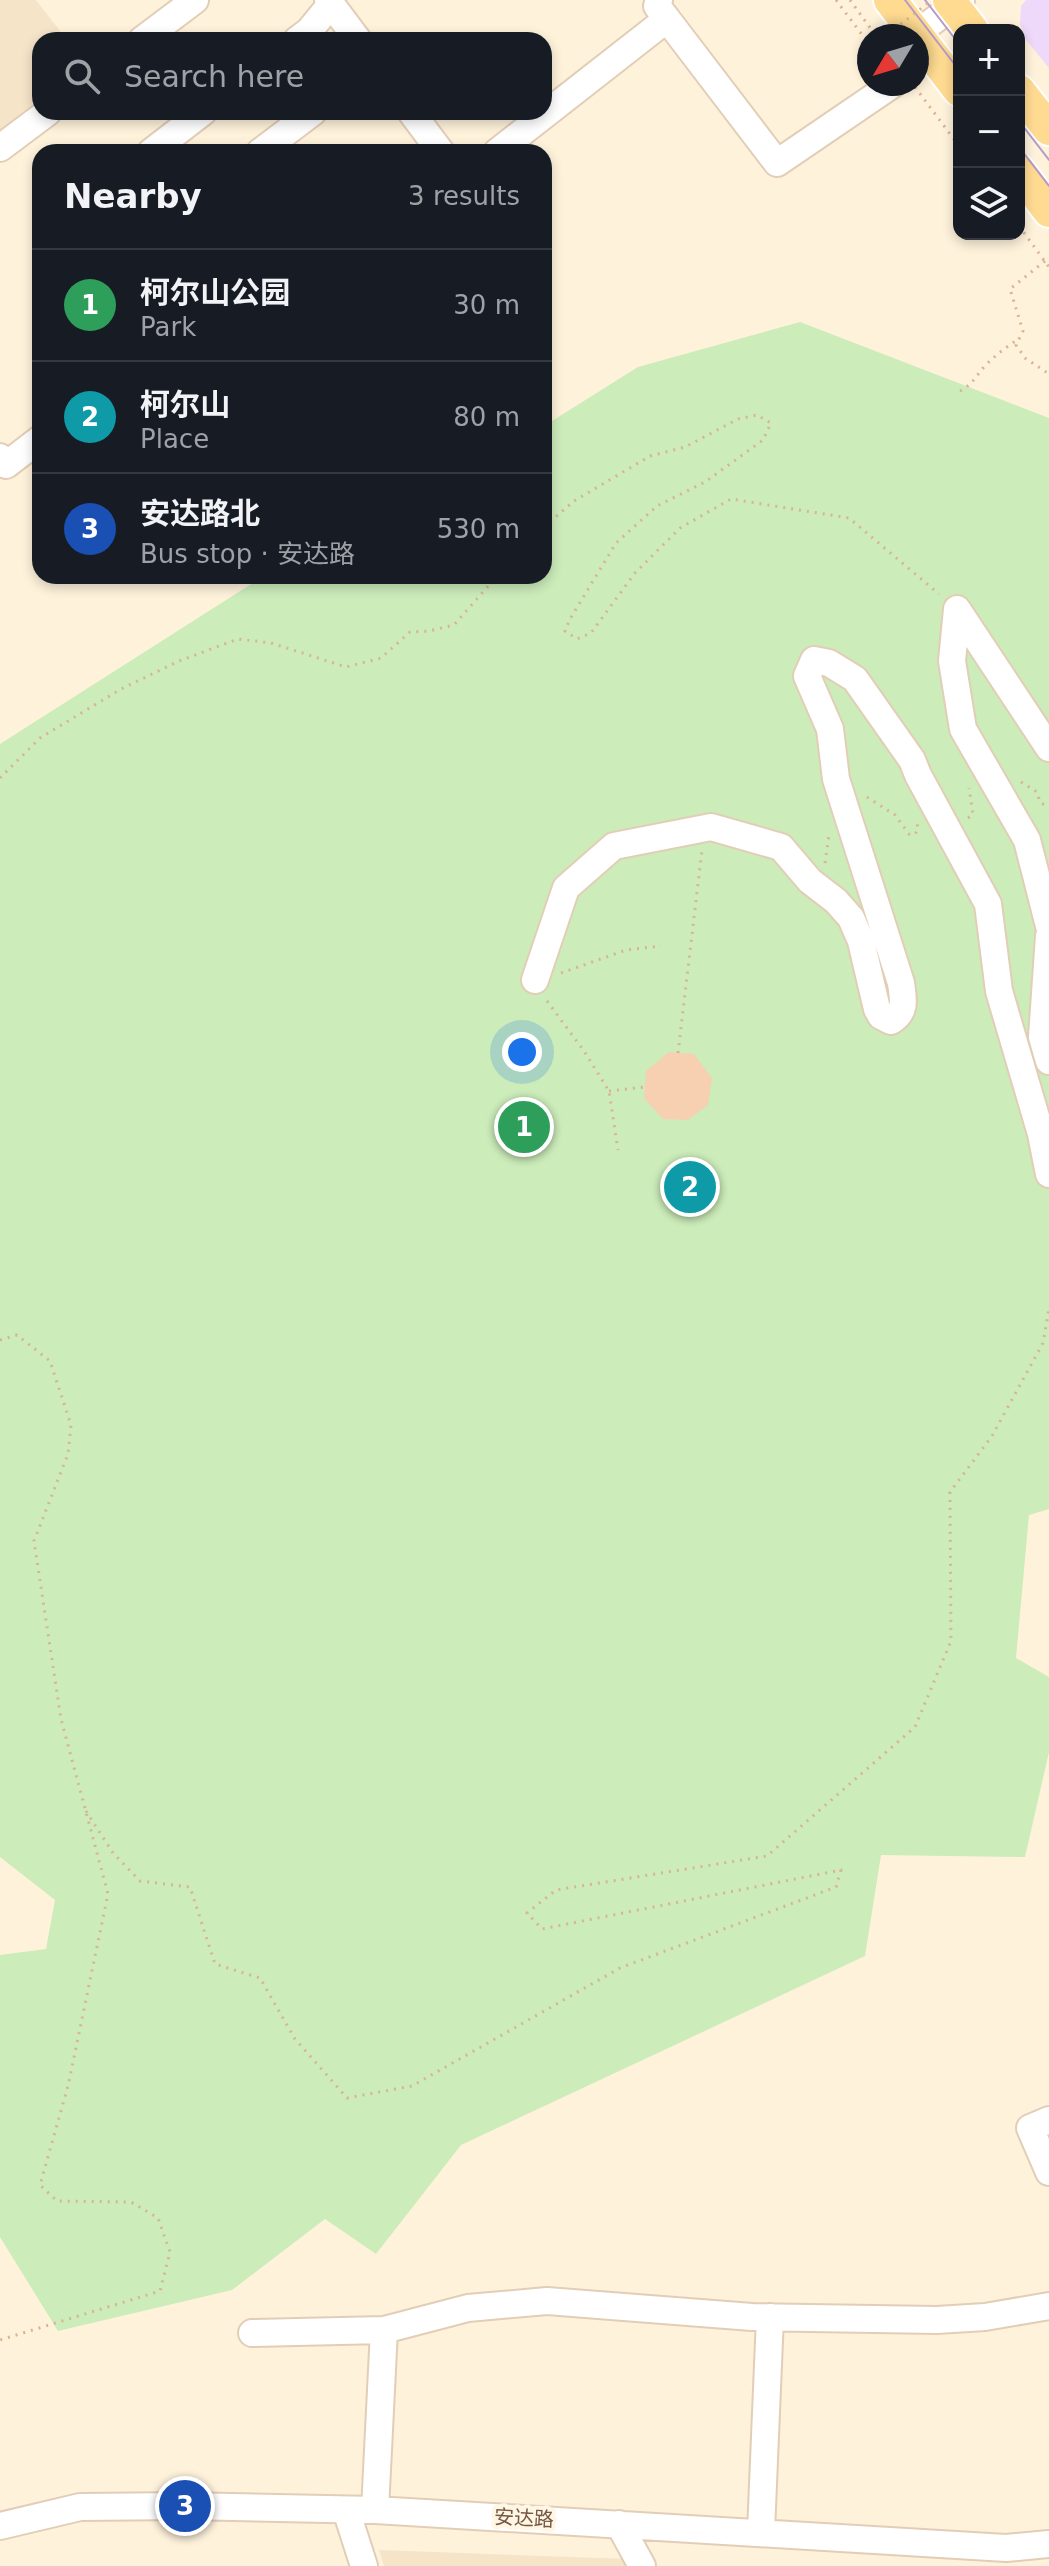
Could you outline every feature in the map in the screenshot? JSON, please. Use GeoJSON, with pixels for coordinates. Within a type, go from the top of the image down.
{"type":"FeatureCollection","features":[{"type":"Feature","properties":{"kind":"main road"},"geometry":{"type":"LineString","coordinates":[[890,0],[902,24]]}},
{"type":"Feature","properties":{"kind":"main road"},"geometry":{"type":"LineString","coordinates":[[929,61],[953,84]]}},
{"type":"Feature","properties":{"kind":"main road"},"geometry":{"type":"LineString","coordinates":[[1023,96],[1049,129]]}},
{"type":"Feature","properties":{"kind":"main road"},"geometry":{"type":"LineString","coordinates":[[1025,179],[1049,211]]}},
{"type":"Feature","properties":{"kind":"street"},"geometry":{"type":"LineString","coordinates":[[153,32],[195,0]]}},
{"type":"Feature","properties":{"kind":"street"},"geometry":{"type":"LineString","coordinates":[[308,32],[329,2],[352,32]]}},
{"type":"Feature","properties":{"kind":"street"},"geometry":{"type":"LineString","coordinates":[[929,29],[953,7]]}},
{"type":"Feature","properties":{"kind":"street"},"geometry":{"type":"LineString","coordinates":[[552,105],[663,9],[777,163],[875,96]]}},
{"type":"Feature","properties":{"kind":"street"},"geometry":{"type":"LineString","coordinates":[[0,148],[37,120]]}},
{"type":"Feature","properties":{"kind":"street"},"geometry":{"type":"LineString","coordinates":[[161,144],[193,120]]}},
{"type":"Feature","properties":{"kind":"street"},"geometry":{"type":"LineString","coordinates":[[271,144],[302,120]]}},
{"type":"Feature","properties":{"kind":"street"},"geometry":{"type":"LineString","coordinates":[[417,120],[435,144]]}},
{"type":"Feature","properties":{"kind":"street"},"geometry":{"type":"LineString","coordinates":[[506,144],[534,120]]}},
{"type":"Feature","properties":{"kind":"street"},"geometry":{"type":"LineString","coordinates":[[0,457],[6,465],[32,445]]}},
{"type":"Feature","properties":{"kind":"street"},"geometry":{"type":"LineString","coordinates":[[957,609],[1049,748]]}},
{"type":"Feature","properties":{"kind":"street"},"geometry":{"type":"LineString","coordinates":[[957,609],[952,661],[963,729],[1027,840],[1049,926]]}},
{"type":"Feature","properties":{"kind":"street"},"geometry":{"type":"LineString","coordinates":[[535,980],[566,888],[614,846],[711,827],[781,847],[810,881],[836,901],[851,918],[861,941],[881,1016],[891,1021],[899,1016],[904,1007],[901,983],[836,779],[830,729],[807,676],[814,660],[829,663],[855,679],[912,760],[928,814],[988,904],[999,991],[1041,1134],[1049,1174]]}},
{"type":"Feature","properties":{"kind":"street"},"geometry":{"type":"LineString","coordinates":[[1049,936],[1042,1037],[1049,1061]]}},
{"type":"Feature","properties":{"kind":"street"},"geometry":{"type":"LineString","coordinates":[[1049,2120],[1030,2128],[1049,2172]]}},
{"type":"Feature","properties":{"kind":"street"},"geometry":{"type":"LineString","coordinates":[[252,2333],[384,2330],[468,2308],[547,2301],[770,2317],[937,2320],[985,2317],[1049,2306]]}},
{"type":"Feature","properties":{"kind":"street"},"geometry":{"type":"LineString","coordinates":[[761,2532],[770,2317]]}},
{"type":"Feature","properties":{"kind":"street"},"geometry":{"type":"LineString","coordinates":[[375,2510],[384,2330]]}},
{"type":"Feature","properties":{"kind":"street","name":"安达路"},"geometry":{"type":"LineString","coordinates":[[0,2526],[80,2507],[185,2506],[375,2510],[1006,2548],[1049,2544]]}},
{"type":"Feature","properties":{"kind":"street"},"geometry":{"type":"LineString","coordinates":[[346,2510],[364,2566]]}},
{"type":"Feature","properties":{"kind":"street"},"geometry":{"type":"LineString","coordinates":[[619,2524],[642,2566]]}},
{"type":"Feature","properties":{"kind":"path"},"geometry":{"type":"LineString","coordinates":[[836,0],[857,28]]}},
{"type":"Feature","properties":{"kind":"path"},"geometry":{"type":"LineString","coordinates":[[850,0],[867,24]]}},
{"type":"Feature","properties":{"kind":"path"},"geometry":{"type":"LineString","coordinates":[[929,29],[953,7]]}},
{"type":"Feature","properties":{"kind":"path"},"geometry":{"type":"LineString","coordinates":[[922,96],[953,138]]}},
{"type":"Feature","properties":{"kind":"path"},"geometry":{"type":"LineString","coordinates":[[1025,234],[1049,267]]}},
{"type":"Feature","properties":{"kind":"path"},"geometry":{"type":"LineString","coordinates":[[1045,261],[1010,289],[1023,331],[1016,345],[1025,358],[1049,374]]}},
{"type":"Feature","properties":{"kind":"path"},"geometry":{"type":"LineString","coordinates":[[960,391],[975,383],[981,370],[999,352],[1020,338]]}},
{"type":"Feature","properties":{"kind":"path"},"geometry":{"type":"LineString","coordinates":[[552,520],[574,501],[650,456],[685,447],[738,419],[757,415],[771,423],[763,440],[705,482],[657,506],[616,543],[565,631],[577,639],[591,633],[635,573],[680,528],[731,499],[849,518],[957,609]]}},
{"type":"Feature","properties":{"kind":"path"},"geometry":{"type":"LineString","coordinates":[[0,778],[40,738],[121,689],[179,661],[238,639],[271,643],[346,667],[381,658],[410,632],[454,625],[490,584]]}},
{"type":"Feature","properties":{"kind":"path"},"geometry":{"type":"LineString","coordinates":[[836,779],[848,783],[895,815],[909,834],[914,835],[928,814],[951,816],[960,821],[973,814],[968,784]]}},
{"type":"Feature","properties":{"kind":"path"},"geometry":{"type":"LineString","coordinates":[[810,881],[824,870],[831,828]]}},
{"type":"Feature","properties":{"kind":"path"},"geometry":{"type":"LineString","coordinates":[[678,1053],[705,829]]}},
{"type":"Feature","properties":{"kind":"path"},"geometry":{"type":"LineString","coordinates":[[618,1150],[609,1091],[584,1051],[553,1012],[535,980],[626,950],[661,946]]}},
{"type":"Feature","properties":{"kind":"path"},"geometry":{"type":"LineString","coordinates":[[609,1091],[645,1087]]}},
{"type":"Feature","properties":{"kind":"path"},"geometry":{"type":"LineString","coordinates":[[86,1811],[113,1853],[140,1881],[190,1887],[215,1964],[260,1978],[295,2039],[347,2098],[412,2086],[620,1968],[836,1887],[841,1870],[542,1929],[527,1913],[556,1890],[767,1856],[915,1727],[951,1641],[950,1492],[992,1436],[1043,1343],[1049,1309]]}},
{"type":"Feature","properties":{"kind":"path"},"geometry":{"type":"LineString","coordinates":[[0,1340],[17,1335],[50,1361],[71,1425],[68,1454],[34,1541],[61,1719],[108,1894],[68,2086],[40,2185],[57,2201],[131,2202],[158,2218],[170,2252],[160,2291],[0,2340]]}},
{"type":"Feature","properties":{"kind":"shaded area"},"geometry":{"type":"Polygon","coordinates":[[[0,0],[36,0],[61,32],[32,32],[32,106],[0,131],[0,0]]]}},
{"type":"Feature","properties":{"kind":"shaded area"},"geometry":{"type":"Polygon","coordinates":[[[1026,0],[1049,0],[1049,68],[1026,40],[1025,24],[1020,24],[1021,6],[1026,0]]]}},
{"type":"Feature","properties":{"kind":"shaded area"},"geometry":{"type":"Polygon","coordinates":[[[379,2550],[628,2559],[632,2566],[384,2566],[379,2550]]]}},
{"type":"Feature","properties":{"kind":"green space"},"geometry":{"type":"Polygon","coordinates":[[[800,322],[1049,418],[1049,1509],[1029,1515],[1016,1658],[1049,1677],[1049,1752],[1025,1857],[881,1855],[865,1956],[461,2145],[376,2254],[325,2219],[232,2290],[58,2331],[0,2237],[0,1955],[46,1949],[55,1900],[0,1857],[0,744],[251,584],[552,584],[552,421],[638,367],[800,322]]]}},
{"type":"Feature","properties":{"kind":"building"},"geometry":{"type":"Polygon","coordinates":[[[669,1052],[694,1054],[712,1078],[708,1105],[688,1120],[663,1119],[644,1098],[646,1071],[669,1052]]]}},
{"type":"Feature","properties":{"kind":"tram line"},"geometry":{"type":"LineString","coordinates":[[905,0],[953,62]]}},
{"type":"Feature","properties":{"kind":"tram line"},"geometry":{"type":"LineString","coordinates":[[925,0],[953,36]]}},
{"type":"Feature","properties":{"kind":"tram line"},"geometry":{"type":"LineString","coordinates":[[1025,129],[1049,160]]}},
{"type":"Feature","properties":{"kind":"tram line"},"geometry":{"type":"LineString","coordinates":[[1025,155],[1049,186]]}},
{"type":"Feature","properties":{"kind":"place","name":"柯尔山公园"},"geometry":{"type":"Point","coordinates":[524,1127]}},
{"type":"Feature","properties":{"kind":"place","name":"柯尔山"},"geometry":{"type":"Point","coordinates":[690,1187]}},
{"type":"Feature","properties":{"kind":"place","name":"安达路北"},"geometry":{"type":"Point","coordinates":[185,2506]}}]}
